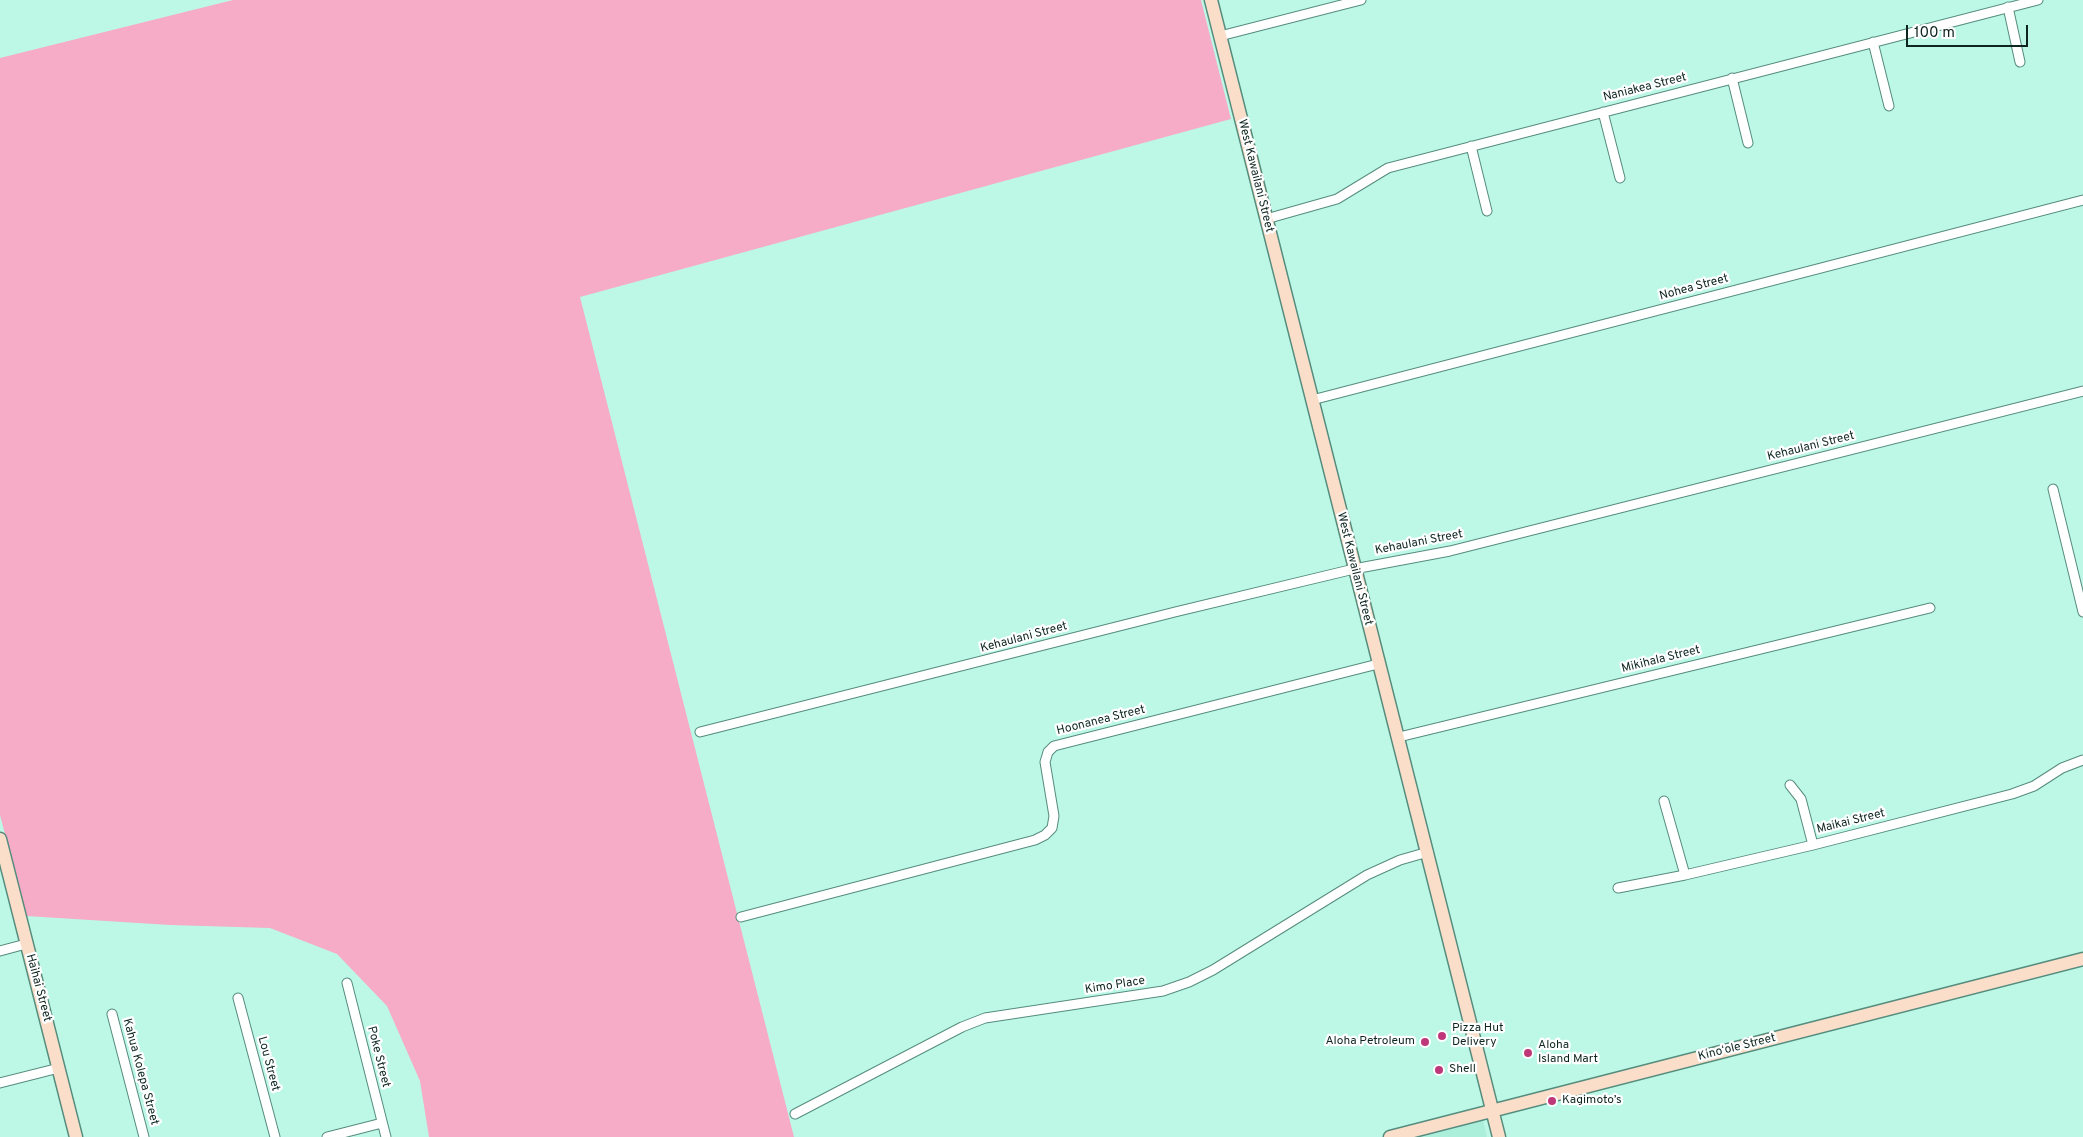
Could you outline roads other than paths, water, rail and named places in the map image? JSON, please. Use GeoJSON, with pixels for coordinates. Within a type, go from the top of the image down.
{"type":"FeatureCollection","features":[{"type":"Feature","properties":{"kind":"street","name":"West Kawailani Street"},"geometry":{"type":"LineString","coordinates":[[1211,0],[1499,1137]]}},
{"type":"Feature","properties":{"kind":"street"},"geometry":{"type":"LineString","coordinates":[[1220,36],[1362,0]]}},
{"type":"Feature","properties":{"kind":"street","name":"Naniakea Street"},"geometry":{"type":"LineString","coordinates":[[1266,220],[1338,199],[1388,168],[2038,0]]}},
{"type":"Feature","properties":{"kind":"street"},"geometry":{"type":"LineString","coordinates":[[2008,7],[2020,62]]}},
{"type":"Feature","properties":{"kind":"street"},"geometry":{"type":"LineString","coordinates":[[1873,42],[1890,106]]}},
{"type":"Feature","properties":{"kind":"street"},"geometry":{"type":"LineString","coordinates":[[1732,78],[1748,143]]}},
{"type":"Feature","properties":{"kind":"street"},"geometry":{"type":"LineString","coordinates":[[1603,112],[1620,178]]}},
{"type":"Feature","properties":{"kind":"street"},"geometry":{"type":"LineString","coordinates":[[1471,146],[1487,211]]}},
{"type":"Feature","properties":{"kind":"street","name":"Nohea Street"},"geometry":{"type":"LineString","coordinates":[[1312,400],[2083,200]]}},
{"type":"Feature","properties":{"kind":"street","name":"Kehaulani Street"},"geometry":{"type":"LineString","coordinates":[[700,732],[1175,612],[1354,569],[1450,551],[2083,391]]}},
{"type":"Feature","properties":{"kind":"street"},"geometry":{"type":"LineString","coordinates":[[2053,488],[2079,573],[2083,612]]}},
{"type":"Feature","properties":{"kind":"street","name":"Mikihala Street"},"geometry":{"type":"LineString","coordinates":[[1398,737],[1930,608]]}},
{"type":"Feature","properties":{"kind":"street","name":"Hoonanea Street"},"geometry":{"type":"LineString","coordinates":[[741,917],[1035,840],[1046,835],[1052,828],[1054,816],[1045,762],[1048,752],[1054,746],[1378,664]]}},
{"type":"Feature","properties":{"kind":"street","name":"Maikai Street"},"geometry":{"type":"LineString","coordinates":[[1618,888],[1684,875],[1813,845],[2012,794],[2034,786],[2062,768],[2083,760]]}},
{"type":"Feature","properties":{"kind":"street"},"geometry":{"type":"LineString","coordinates":[[1790,785],[1801,799],[1813,845]]}},
{"type":"Feature","properties":{"kind":"street"},"geometry":{"type":"LineString","coordinates":[[1664,801],[1684,875]]}},
{"type":"Feature","properties":{"kind":"street","name":"Haihai Street"},"geometry":{"type":"LineString","coordinates":[[0,839],[60,1068],[76,1137]]}},
{"type":"Feature","properties":{"kind":"street","name":"Kimo Place"},"geometry":{"type":"LineString","coordinates":[[795,1114],[962,1028],[986,1018],[1163,991],[1189,982],[1213,970],[1367,875],[1400,860],[1428,852]]}},
{"type":"Feature","properties":{"kind":"street"},"geometry":{"type":"LineString","coordinates":[[0,950],[26,944]]}},
{"type":"Feature","properties":{"kind":"street","name":"Kinoʻole Street"},"geometry":{"type":"LineString","coordinates":[[1390,1137],[2083,959]]}},
{"type":"Feature","properties":{"kind":"street","name":"Poke Street"},"geometry":{"type":"LineString","coordinates":[[347,983],[386,1137]]}},
{"type":"Feature","properties":{"kind":"street","name":"Lou Street"},"geometry":{"type":"LineString","coordinates":[[238,998],[275,1137]]}},
{"type":"Feature","properties":{"kind":"street","name":"Kahua Kolepa Street"},"geometry":{"type":"LineString","coordinates":[[112,1014],[144,1137]]}},
{"type":"Feature","properties":{"kind":"street"},"geometry":{"type":"LineString","coordinates":[[0,1083],[60,1068]]}},
{"type":"Feature","properties":{"kind":"street"},"geometry":{"type":"LineString","coordinates":[[327,1137],[382,1123]]}},
{"type":"Feature","properties":{"kind":"place","name":"Pizza Hut Delivery"},"geometry":{"type":"Point","coordinates":[1442,1036]}},
{"type":"Feature","properties":{"kind":"place","name":"Aloha Petroleum"},"geometry":{"type":"Point","coordinates":[1425,1042]}},
{"type":"Feature","properties":{"kind":"place","name":"Aloha Island Mart"},"geometry":{"type":"Point","coordinates":[1528,1053]}},
{"type":"Feature","properties":{"kind":"place","name":"Shell"},"geometry":{"type":"Point","coordinates":[1439,1070]}},
{"type":"Feature","properties":{"kind":"place","name":"Kagimoto’s"},"geometry":{"type":"Point","coordinates":[1552,1101]}}]}
